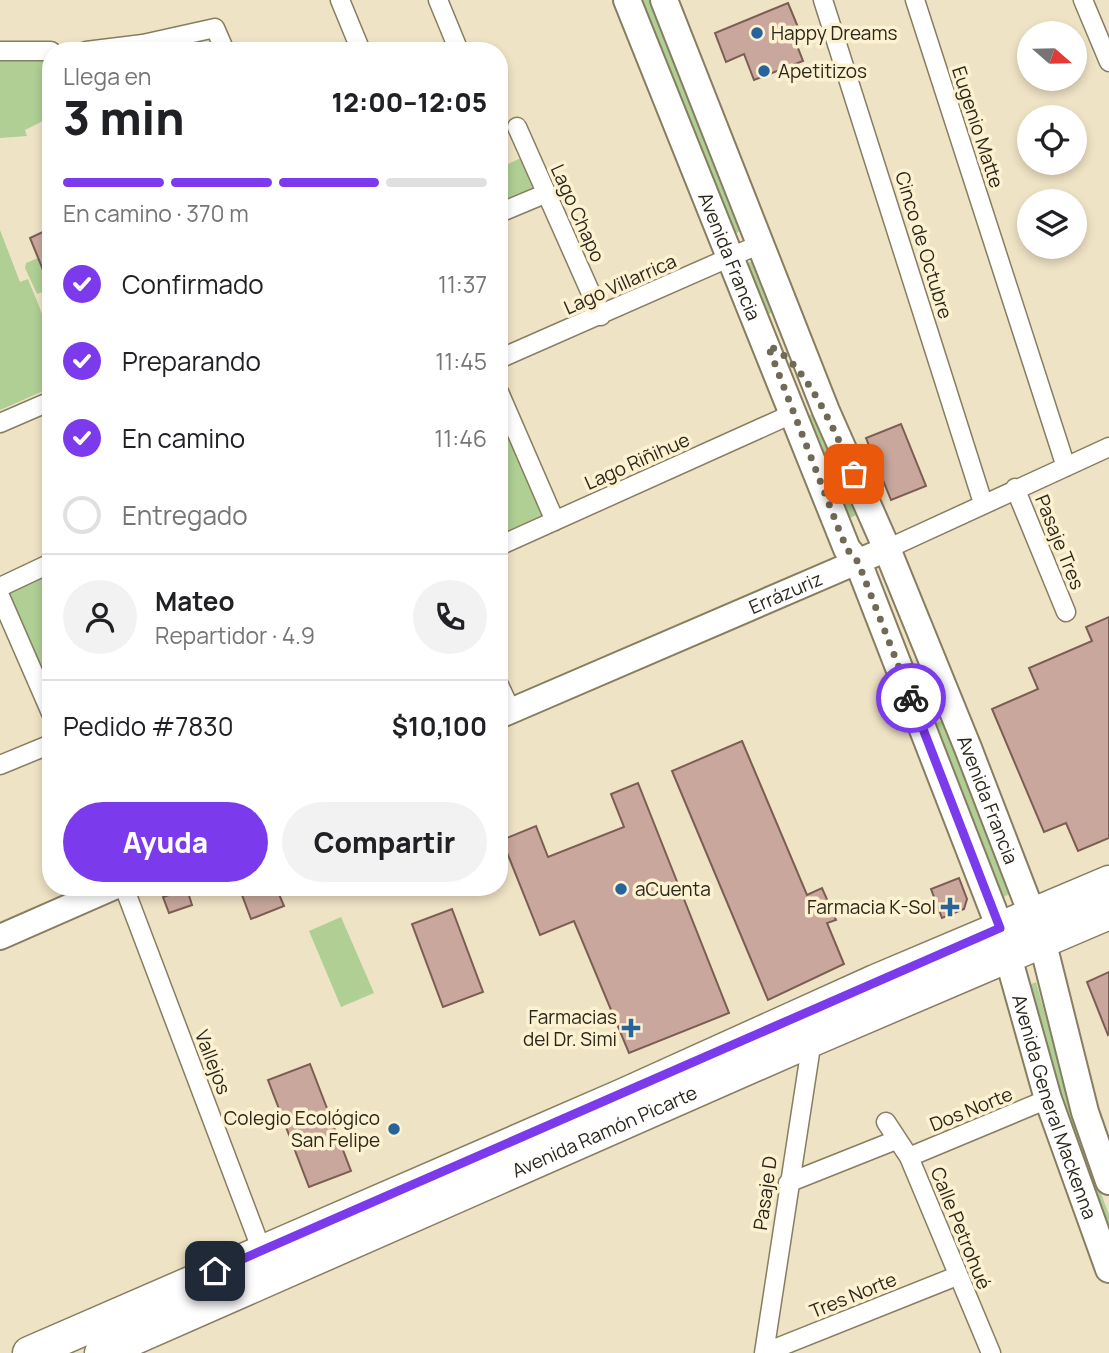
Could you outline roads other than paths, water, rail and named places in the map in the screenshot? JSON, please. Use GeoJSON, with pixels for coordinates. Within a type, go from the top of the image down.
{"type":"FeatureCollection","features":[{"type":"Feature","properties":{"kind":"highway","name":"Avenida Ramón Picarte"},"geometry":{"type":"LineString","coordinates":[[29,1353],[262,1251],[1003,942],[1037,927],[1109,882]]}},
{"type":"Feature","properties":{"kind":"highway","name":"Avenida Ramón Picarte"},"geometry":{"type":"LineString","coordinates":[[1037,927],[1109,913]]}},
{"type":"Feature","properties":{"kind":"highway","name":"Avenida Ramón Picarte"},"geometry":{"type":"LineString","coordinates":[[122,1349],[812,1040],[1003,942]]}},
{"type":"Feature","properties":{"kind":"main road","name":"Avenida Francia"},"geometry":{"type":"LineString","coordinates":[[627,0],[768,346],[792,414],[847,549],[858,562],[1003,942]]}},
{"type":"Feature","properties":{"kind":"main road","name":"Avenida Francia"},"geometry":{"type":"LineString","coordinates":[[664,0],[758,245],[826,411],[887,549],[1037,927]]}},
{"type":"Feature","properties":{"kind":"main road"},"geometry":{"type":"LineString","coordinates":[[768,346],[787,357],[826,411]]}},
{"type":"Feature","properties":{"kind":"main road"},"geometry":{"type":"LineString","coordinates":[[915,706],[928,715],[953,712]]}},
{"type":"Feature","properties":{"kind":"main road","name":"Avenida General Mackenna"},"geometry":{"type":"LineString","coordinates":[[1037,927],[1085,1112],[1109,1181]]}},
{"type":"Feature","properties":{"kind":"main road","name":"Avenida General Mackenna"},"geometry":{"type":"LineString","coordinates":[[1003,942],[1048,1099],[1109,1269]]}},
{"type":"Feature","properties":{"kind":"street"},"geometry":{"type":"LineString","coordinates":[[340,0],[357,42]]}},
{"type":"Feature","properties":{"kind":"street"},"geometry":{"type":"LineString","coordinates":[[438,0],[455,42]]}},
{"type":"Feature","properties":{"kind":"street","name":"Cinco de Octubre"},"geometry":{"type":"LineString","coordinates":[[822,0],[983,503]]}},
{"type":"Feature","properties":{"kind":"street","name":"Eugenio Matte"},"geometry":{"type":"LineString","coordinates":[[915,0],[1066,467]]}},
{"type":"Feature","properties":{"kind":"street"},"geometry":{"type":"LineString","coordinates":[[1083,0],[1109,62]]}},
{"type":"Feature","properties":{"kind":"street"},"geometry":{"type":"LineString","coordinates":[[152,42],[215,28],[221,42]]}},
{"type":"Feature","properties":{"kind":"street"},"geometry":{"type":"LineString","coordinates":[[0,51],[42,51]]}},
{"type":"Feature","properties":{"kind":"street","name":"Lago Chapo"},"geometry":{"type":"LineString","coordinates":[[517,127],[601,316]]}},
{"type":"Feature","properties":{"kind":"street"},"geometry":{"type":"LineString","coordinates":[[508,209],[547,192]]}},
{"type":"Feature","properties":{"kind":"street","name":"Lago Villarrica"},"geometry":{"type":"LineString","coordinates":[[508,355],[758,245]]}},
{"type":"Feature","properties":{"kind":"street"},"geometry":{"type":"LineString","coordinates":[[0,423],[42,405]]}},
{"type":"Feature","properties":{"kind":"street"},"geometry":{"type":"LineString","coordinates":[[508,413],[555,521]]}},
{"type":"Feature","properties":{"kind":"street","name":"Lago Riñihue"},"geometry":{"type":"LineString","coordinates":[[508,542],[792,414]]}},
{"type":"Feature","properties":{"kind":"street","name":"Errázuriz"},"geometry":{"type":"LineString","coordinates":[[508,713],[858,562],[1109,447]]}},
{"type":"Feature","properties":{"kind":"street","name":"Pasaje Tres"},"geometry":{"type":"LineString","coordinates":[[1015,488],[1066,612]]}},
{"type":"Feature","properties":{"kind":"street"},"geometry":{"type":"LineString","coordinates":[[0,587],[42,567]]}},
{"type":"Feature","properties":{"kind":"street"},"geometry":{"type":"LineString","coordinates":[[0,596],[42,692]]}},
{"type":"Feature","properties":{"kind":"street"},"geometry":{"type":"LineString","coordinates":[[0,765],[42,748]]}},
{"type":"Feature","properties":{"kind":"street"},"geometry":{"type":"LineString","coordinates":[[0,937],[93,896]]}},
{"type":"Feature","properties":{"kind":"street","name":"Vallejos"},"geometry":{"type":"LineString","coordinates":[[127,896],[262,1251]]}},
{"type":"Feature","properties":{"kind":"street","name":"Pasaje D"},"geometry":{"type":"LineString","coordinates":[[764,1353],[812,1040]]}},
{"type":"Feature","properties":{"kind":"street","name":"Dos Norte"},"geometry":{"type":"LineString","coordinates":[[909,1157],[1048,1099]]}},
{"type":"Feature","properties":{"kind":"street","name":"Calle Petrohué"},"geometry":{"type":"LineString","coordinates":[[886,1122],[909,1157],[991,1353]]}},
{"type":"Feature","properties":{"kind":"street"},"geometry":{"type":"LineString","coordinates":[[788,1183],[896,1140]]}},
{"type":"Feature","properties":{"kind":"street","name":"Tres Norte"},"geometry":{"type":"LineString","coordinates":[[764,1353],[957,1276]]}},
{"type":"Feature","properties":{"kind":"place","name":"Happy Dreams"},"geometry":{"type":"Point","coordinates":[757,33]}},
{"type":"Feature","properties":{"kind":"place","name":"Apetitizos"},"geometry":{"type":"Point","coordinates":[764,71]}},
{"type":"Feature","properties":{"kind":"place","name":"aCuenta"},"geometry":{"type":"Point","coordinates":[621,889]}},
{"type":"Feature","properties":{"kind":"place","name":"Farmacia K-Sol"},"geometry":{"type":"Point","coordinates":[950,907]}},
{"type":"Feature","properties":{"kind":"place","name":"Farmacias del Dr. Simi"},"geometry":{"type":"Point","coordinates":[631,1028]}},
{"type":"Feature","properties":{"kind":"place","name":"Colegio Ecológico San Felipe"},"geometry":{"type":"Point","coordinates":[394,1129]}}]}
